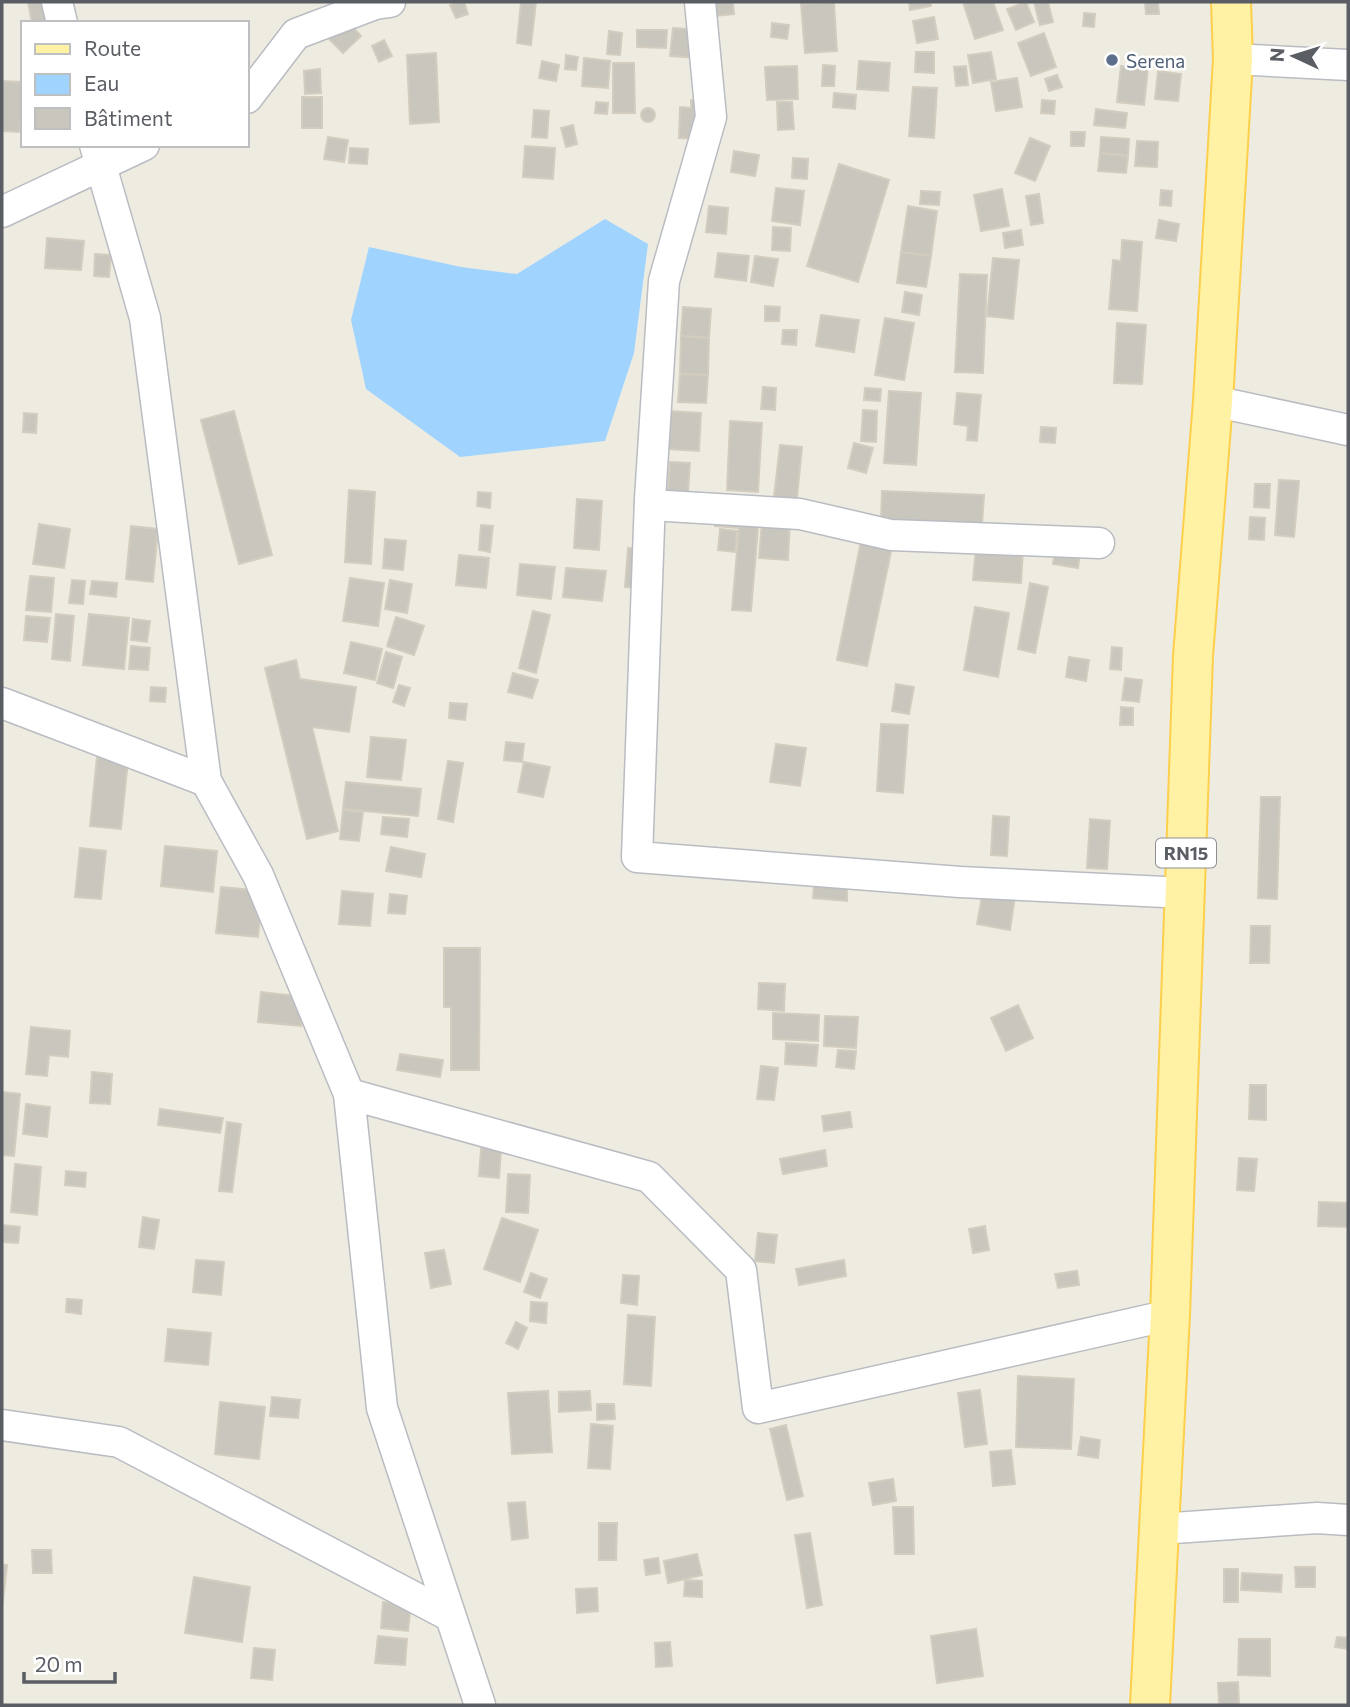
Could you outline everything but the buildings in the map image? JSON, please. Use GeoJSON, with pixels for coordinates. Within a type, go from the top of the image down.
{"type":"FeatureCollection","features":[{"type":"Feature","properties":{"kind":"main road","name":"RN15"},"geometry":{"type":"LineString","coordinates":[[1150,1705],[1170,1315],[1194,656],[1213,401],[1233,59],[1231,2]]}},
{"type":"Feature","properties":{"kind":"street"},"geometry":{"type":"LineString","coordinates":[[57,2],[62,21]]}},
{"type":"Feature","properties":{"kind":"street"},"geometry":{"type":"LineString","coordinates":[[248,97],[296,34],[375,4],[390,2]]}},
{"type":"Feature","properties":{"kind":"street"},"geometry":{"type":"LineString","coordinates":[[700,2],[711,117],[664,281],[650,505],[637,857],[960,882],[1185,892]]}},
{"type":"Feature","properties":{"kind":"street"},"geometry":{"type":"LineString","coordinates":[[1233,59],[1348,65]]}},
{"type":"Feature","properties":{"kind":"street"},"geometry":{"type":"LineString","coordinates":[[2,212],[97,156],[135,147]]}},
{"type":"Feature","properties":{"kind":"street"},"geometry":{"type":"LineString","coordinates":[[97,156],[145,318],[206,781],[258,875],[349,1094],[382,1408],[448,1615],[480,1705]]}},
{"type":"Feature","properties":{"kind":"street"},"geometry":{"type":"LineString","coordinates":[[1213,401],[1348,430]]}},
{"type":"Feature","properties":{"kind":"street"},"geometry":{"type":"LineString","coordinates":[[650,505],[800,514],[891,535],[1099,543]]}},
{"type":"Feature","properties":{"kind":"street"},"geometry":{"type":"LineString","coordinates":[[2,703],[206,781]]}},
{"type":"Feature","properties":{"kind":"street"},"geometry":{"type":"LineString","coordinates":[[349,1094],[649,1177],[741,1270],[758,1408],[1170,1315]]}},
{"type":"Feature","properties":{"kind":"street"},"geometry":{"type":"LineString","coordinates":[[2,1425],[119,1442],[448,1615]]}},
{"type":"Feature","properties":{"kind":"street"},"geometry":{"type":"LineString","coordinates":[[1160,1529],[1317,1518],[1348,1520]]}},
{"type":"Feature","properties":{"kind":"water"},"geometry":{"type":"Polygon","coordinates":[[[605,219],[648,244],[634,353],[605,441],[460,457],[366,389],[351,320],[369,247],[461,267],[517,274],[605,219]]]}},
{"type":"Feature","properties":{"kind":"place","name":"Serena"},"geometry":{"type":"Point","coordinates":[1112,60]}}]}
